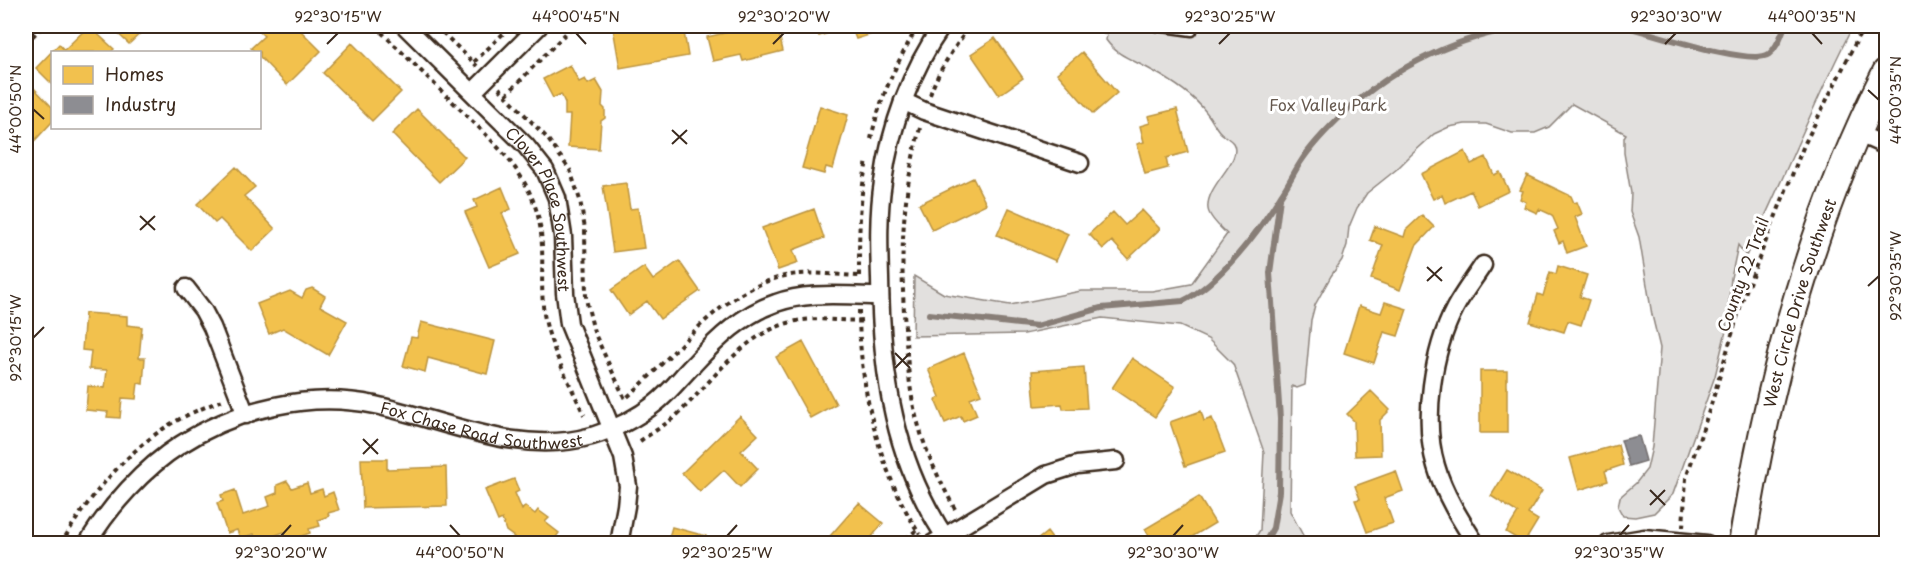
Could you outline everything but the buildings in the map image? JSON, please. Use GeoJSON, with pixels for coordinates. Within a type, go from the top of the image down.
{"type":"FeatureCollection","features":[{"type":"Feature","properties":{"kind":"main road","name":"West Circle Drive Southwest"},"geometry":{"type":"LineString","coordinates":[[1742,543],[1757,453],[1787,331],[1812,249],[1857,133],[1887,72]]}},
{"type":"Feature","properties":{"kind":"street","name":"Clover Place Southwest"},"geometry":{"type":"LineString","coordinates":[[405,26],[474,92],[540,163],[554,188],[561,216],[569,324],[623,457],[628,486],[619,543]]}},
{"type":"Feature","properties":{"kind":"street"},"geometry":{"type":"LineString","coordinates":[[474,92],[539,26]]}},
{"type":"Feature","properties":{"kind":"street"},"geometry":{"type":"LineString","coordinates":[[942,26],[926,51],[903,101],[883,180],[880,211],[883,353],[895,424],[917,485],[942,541],[963,524],[1046,475],[1077,465],[1116,461]]}},
{"type":"Feature","properties":{"kind":"street"},"geometry":{"type":"LineString","coordinates":[[903,101],[924,111],[1080,163]]}},
{"type":"Feature","properties":{"kind":"street"},"geometry":{"type":"LineString","coordinates":[[1857,133],[1887,146]]}},
{"type":"Feature","properties":{"kind":"street"},"geometry":{"type":"LineString","coordinates":[[1476,543],[1442,485],[1432,450],[1430,428],[1434,371],[1441,342],[1455,308],[1483,265]]}},
{"type":"Feature","properties":{"kind":"street"},"geometry":{"type":"LineString","coordinates":[[186,288],[203,310],[212,327],[246,415]]}},
{"type":"Feature","properties":{"kind":"street","name":"Fox Chase Road Southwest"},"geometry":{"type":"LineString","coordinates":[[87,543],[128,491],[167,454],[196,436],[246,415],[294,402],[351,401],[376,405],[484,434],[524,442],[570,441],[592,436],[630,421],[655,404],[719,338],[765,307],[790,299],[808,297],[880,296]]}},
{"type":"Feature","properties":{"kind":"street"},"geometry":{"type":"LineString","coordinates":[[1608,543],[1644,538],[1707,543]]}},
{"type":"Feature","properties":{"kind":"lane"},"geometry":{"type":"LineString","coordinates":[[1156,26],[1192,31]]}},
{"type":"Feature","properties":{"kind":"path"},"geometry":{"type":"LineString","coordinates":[[26,43],[43,26]]}},
{"type":"Feature","properties":{"kind":"path"},"geometry":{"type":"LineString","coordinates":[[375,26],[508,156],[526,183],[537,210],[542,237],[541,285],[544,315],[551,340],[584,415]]}},
{"type":"Feature","properties":{"kind":"path"},"geometry":{"type":"LineString","coordinates":[[436,26],[474,62],[511,26]]}},
{"type":"Feature","properties":{"kind":"path"},"geometry":{"type":"LineString","coordinates":[[506,95],[573,26]]}},
{"type":"Feature","properties":{"kind":"path"},"geometry":{"type":"LineString","coordinates":[[963,524],[942,484],[917,422],[909,372],[901,248],[904,211],[924,111],[933,86],[970,26]]}},
{"type":"Feature","properties":{"kind":"path","name":"County 22 Trail"},"geometry":{"type":"LineString","coordinates":[[1682,541],[1686,478],[1711,405],[1742,301],[1804,145],[1864,26]]}},
{"type":"Feature","properties":{"kind":"path"},"geometry":{"type":"LineString","coordinates":[[640,441],[668,423],[735,355],[764,333],[795,321],[809,319],[859,320]]}},
{"type":"Feature","properties":{"kind":"path"},"geometry":{"type":"LineString","coordinates":[[898,543],[917,530]]}},
{"type":"Feature","properties":{"kind":"green space","name":"Fox Valley Park"},"geometry":{"type":"Polygon","coordinates":[[[1084,26],[1853,26],[1746,256],[1738,245],[1731,278],[1726,331],[1715,376],[1673,494],[1654,513],[1635,517],[1623,516],[1618,507],[1620,497],[1647,469],[1652,447],[1660,348],[1639,237],[1630,212],[1631,193],[1624,153],[1626,134],[1572,104],[1549,127],[1535,133],[1512,133],[1486,124],[1449,127],[1434,134],[1397,169],[1367,193],[1357,208],[1349,227],[1342,260],[1315,305],[1311,320],[1305,385],[1297,388],[1292,386],[1290,511],[1307,543],[1252,543],[1260,530],[1264,452],[1233,364],[1208,339],[1180,326],[1102,318],[1024,334],[913,336],[914,276],[944,294],[1010,305],[1081,291],[1152,291],[1191,284],[1227,234],[1213,219],[1208,209],[1212,191],[1233,158],[1235,150],[1233,143],[1221,133],[1201,106],[1188,94],[1166,78],[1115,50],[1106,40],[1107,35],[1084,26]]]}},
{"type":"Feature","properties":{"kind":"waterway"},"geometry":{"type":"LineString","coordinates":[[929,314],[1037,326],[1101,308],[1183,301],[1197,293],[1225,269],[1251,239],[1310,149],[1332,124],[1365,95],[1407,67],[1453,45],[1527,26]]}},
{"type":"Feature","properties":{"kind":"waterway"},"geometry":{"type":"LineString","coordinates":[[1624,26],[1722,52],[1759,57],[1772,51],[1785,26]]}},
{"type":"Feature","properties":{"kind":"waterway"},"geometry":{"type":"LineString","coordinates":[[1264,544],[1273,528],[1279,492],[1280,419],[1270,273],[1280,198]]}}]}
